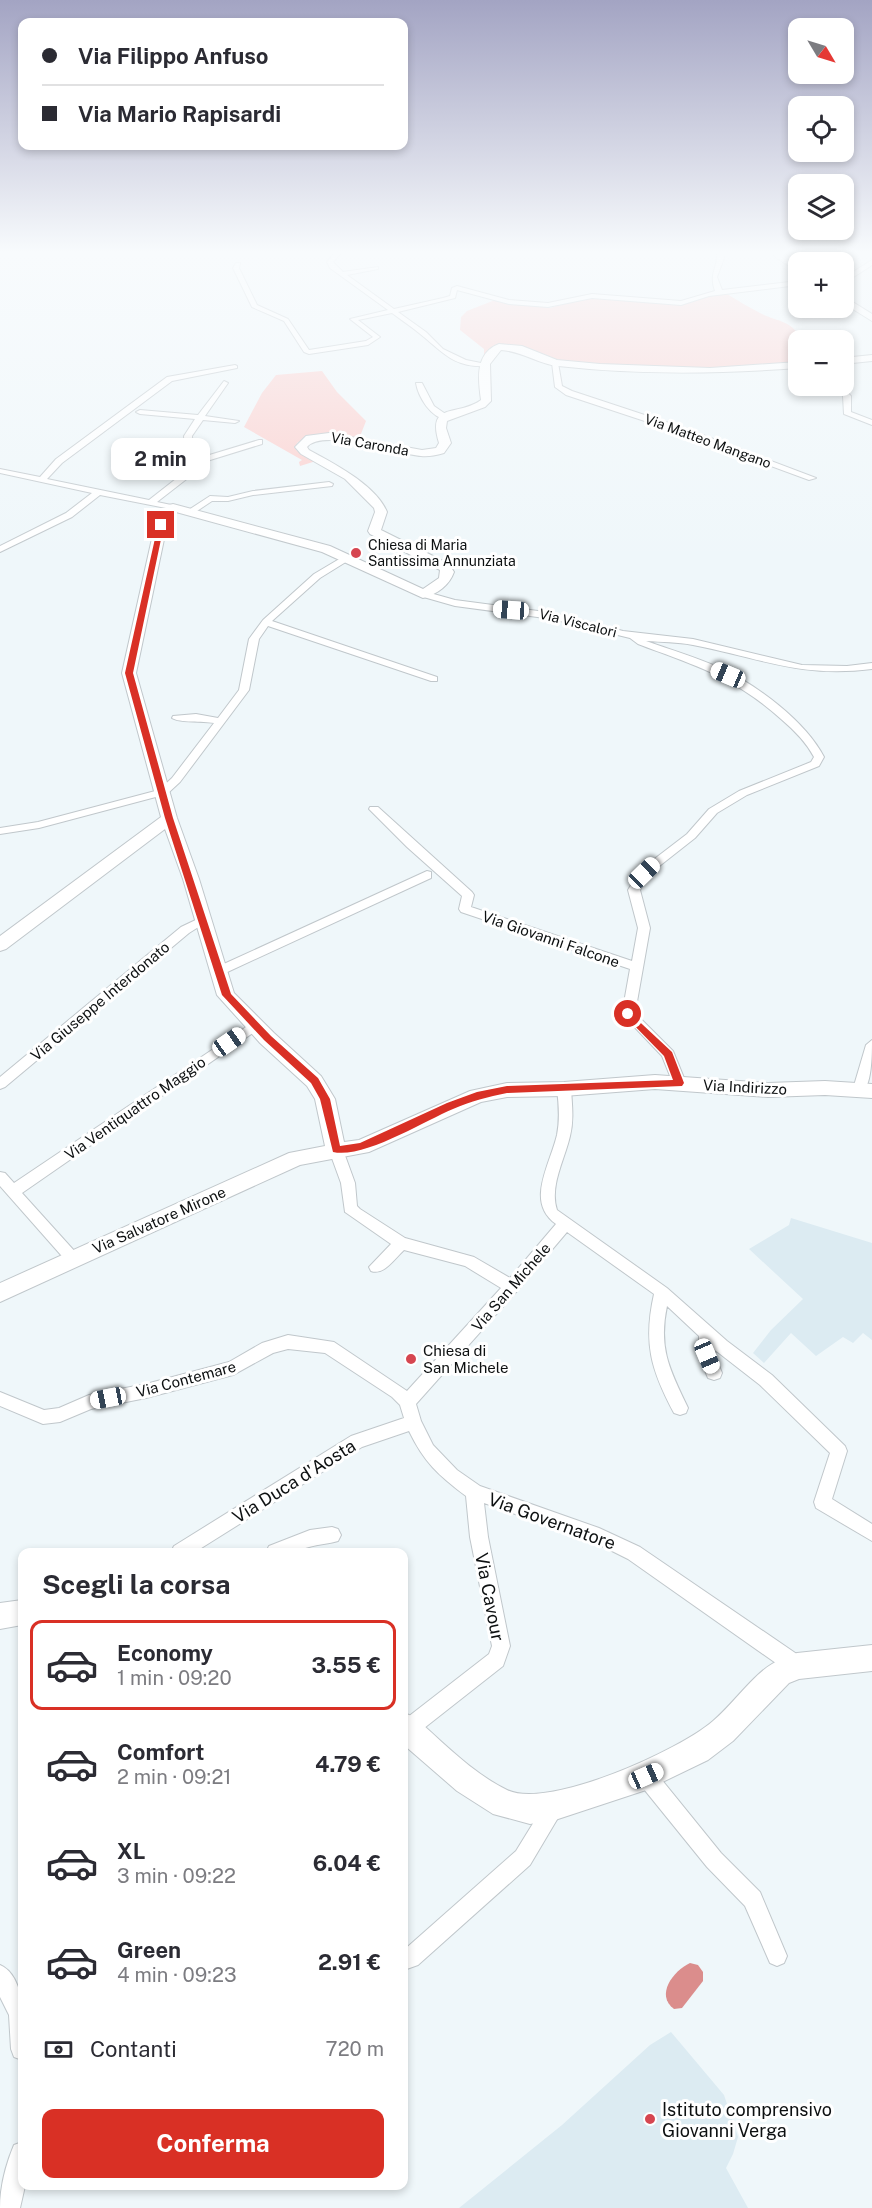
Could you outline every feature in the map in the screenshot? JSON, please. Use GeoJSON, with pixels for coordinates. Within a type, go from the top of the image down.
{"type":"FeatureCollection","features":[{"type":"Feature","properties":{"kind":"street"},"geometry":{"type":"LineString","coordinates":[[451,355],[464,362],[484,365]]}},
{"type":"Feature","properties":{"kind":"street"},"geometry":{"type":"LineString","coordinates":[[420,385],[428,404],[435,413],[444,417],[479,408],[486,402],[484,365],[489,355]]}},
{"type":"Feature","properties":{"kind":"street"},"geometry":{"type":"LineString","coordinates":[[534,355],[555,363],[700,371],[788,366]]}},
{"type":"Feature","properties":{"kind":"street"},"geometry":{"type":"LineString","coordinates":[[854,360],[872,358]]}},
{"type":"Feature","properties":{"kind":"street","name":"Via Matteo Mangano"},"geometry":{"type":"LineString","coordinates":[[555,363],[559,387],[568,393],[684,431],[812,478]]}},
{"type":"Feature","properties":{"kind":"street"},"geometry":{"type":"LineString","coordinates":[[41,481],[59,461],[170,379],[235,367]]}},
{"type":"Feature","properties":{"kind":"street"},"geometry":{"type":"LineString","coordinates":[[151,503],[190,472],[188,436],[224,383]]}},
{"type":"Feature","properties":{"kind":"street"},"geometry":{"type":"LineString","coordinates":[[847,396],[847,412],[872,423]]}},
{"type":"Feature","properties":{"kind":"street"},"geometry":{"type":"LineString","coordinates":[[140,412],[235,421]]}},
{"type":"Feature","properties":{"kind":"street","name":"Via Caronda"},"geometry":{"type":"LineString","coordinates":[[423,594],[436,587],[447,577],[448,572],[445,567],[378,534],[373,527],[381,512],[379,507],[349,477],[305,452],[301,447],[309,439],[329,436],[422,453],[436,453],[443,448],[445,443],[440,423],[444,417]]}},
{"type":"Feature","properties":{"kind":"street"},"geometry":{"type":"LineString","coordinates":[[189,464],[259,442]]}},
{"type":"Feature","properties":{"kind":"street"},"geometry":{"type":"LineString","coordinates":[[1,472],[100,490],[181,510]]}},
{"type":"Feature","properties":{"kind":"street"},"geometry":{"type":"LineString","coordinates":[[329,484],[228,499],[210,498],[181,510],[161,525],[129,673],[169,818],[191,879],[226,995],[314,1081],[325,1099],[337,1150],[348,1183],[350,1208],[401,1243],[469,1261],[512,1287]]}},
{"type":"Feature","properties":{"kind":"street"},"geometry":{"type":"LineString","coordinates":[[0,549],[69,515],[100,490]]}},
{"type":"Feature","properties":{"kind":"street","name":"Via Viscalori"},"geometry":{"type":"LineString","coordinates":[[181,510],[326,549],[423,594],[472,607],[554,616],[633,636],[690,641],[792,668],[836,670],[872,666]]}},
{"type":"Feature","properties":{"kind":"street"},"geometry":{"type":"LineString","coordinates":[[0,831],[39,825],[163,792],[176,780],[244,690],[254,639],[266,622],[316,576],[346,558]]}},
{"type":"Feature","properties":{"kind":"street"},"geometry":{"type":"LineString","coordinates":[[266,622],[434,680]]}},
{"type":"Feature","properties":{"kind":"street"},"geometry":{"type":"LineString","coordinates":[[633,636],[641,642],[728,675],[800,730],[818,752],[819,758],[815,764],[743,793],[713,811],[686,840],[644,873],[634,890],[644,928],[628,1014],[668,1054],[679,1083]]}},
{"type":"Feature","properties":{"kind":"street"},"geometry":{"type":"LineString","coordinates":[[177,718],[196,717],[220,721]]}},
{"type":"Feature","properties":{"kind":"street","name":"Via Giovanni Falcone"},"geometry":{"type":"LineString","coordinates":[[374,809],[468,895],[465,909],[636,968]]}},
{"type":"Feature","properties":{"kind":"street"},"geometry":{"type":"LineString","coordinates":[[0,945],[169,818]]}},
{"type":"Feature","properties":{"kind":"street"},"geometry":{"type":"LineString","coordinates":[[219,971],[427,875]]}},
{"type":"Feature","properties":{"kind":"street","name":"Via Giuseppe Interdonato"},"geometry":{"type":"LineString","coordinates":[[0,1084],[185,930],[202,921]]}},
{"type":"Feature","properties":{"kind":"street","name":"Via Ventiquattro Maggio"},"geometry":{"type":"LineString","coordinates":[[14,1191],[255,1025]]}},
{"type":"Feature","properties":{"kind":"street","name":"Via Indirizzo"},"geometry":{"type":"LineString","coordinates":[[337,1150],[477,1096],[507,1090],[564,1089],[655,1082],[768,1090],[866,1090],[872,1045]]}},
{"type":"Feature","properties":{"kind":"street"},"geometry":{"type":"LineString","coordinates":[[564,1089],[565,1127],[547,1206],[566,1224],[662,1292],[707,1333],[766,1380],[839,1451],[822,1502],[872,1533]]}},
{"type":"Feature","properties":{"kind":"street","name":"Via Salvatore Mirone"},"geometry":{"type":"LineString","coordinates":[[0,1293],[296,1158],[337,1150]]}},
{"type":"Feature","properties":{"kind":"street"},"geometry":{"type":"LineString","coordinates":[[0,1177],[73,1259]]}},
{"type":"Feature","properties":{"kind":"street","name":"Via San Michele"},"geometry":{"type":"LineString","coordinates":[[407,1402],[566,1224]]}},
{"type":"Feature","properties":{"kind":"street"},"geometry":{"type":"LineString","coordinates":[[376,1267],[401,1243]]}},
{"type":"Feature","properties":{"kind":"street"},"geometry":{"type":"LineString","coordinates":[[662,1292],[655,1320],[657,1364],[680,1408]]}},
{"type":"Feature","properties":{"kind":"street"},"geometry":{"type":"LineString","coordinates":[[707,1333],[707,1356],[714,1373]]}},
{"type":"Feature","properties":{"kind":"street","name":"Via Contemare"},"geometry":{"type":"LineString","coordinates":[[0,1399],[43,1417],[60,1415],[89,1402],[146,1391],[233,1368],[268,1348],[288,1342],[328,1347],[398,1392],[407,1402]]}},
{"type":"Feature","properties":{"kind":"street"},"geometry":{"type":"LineString","coordinates":[[407,1402],[413,1422]]}},
{"type":"Feature","properties":{"kind":"street","name":"Via Governatore"},"geometry":{"type":"LineString","coordinates":[[413,1422],[427,1450],[451,1475],[474,1492],[599,1536],[634,1553],[797,1666]]}},
{"type":"Feature","properties":{"kind":"street","name":"Via Duca d'Aosta"},"geometry":{"type":"LineString","coordinates":[[186,1548],[357,1441],[413,1422]]}},
{"type":"Feature","properties":{"kind":"street","name":"Via Cavour"},"geometry":{"type":"LineString","coordinates":[[408,1726],[497,1660],[501,1646],[479,1537],[474,1492]]}},
{"type":"Feature","properties":{"kind":"street"},"geometry":{"type":"LineString","coordinates":[[285,1548],[310,1538],[332,1535]]}},
{"type":"Feature","properties":{"kind":"street"},"geometry":{"type":"LineString","coordinates":[[0,1616],[18,1614]]}},
{"type":"Feature","properties":{"kind":"street"},"geometry":{"type":"LineString","coordinates":[[408,1731],[467,1780],[503,1804],[530,1810],[555,1806],[646,1776],[698,1750],[723,1731],[780,1674],[797,1666],[872,1658]]}},
{"type":"Feature","properties":{"kind":"street"},"geometry":{"type":"LineString","coordinates":[[646,1776],[714,1860],[753,1899],[768,1941],[777,1956]]}},
{"type":"Feature","properties":{"kind":"street"},"geometry":{"type":"LineString","coordinates":[[408,1959],[524,1858],[555,1806]]}},
{"type":"Feature","properties":{"kind":"street"},"geometry":{"type":"LineString","coordinates":[[0,1976],[18,2006]]}},
{"type":"Feature","properties":{"kind":"street"},"geometry":{"type":"LineString","coordinates":[[8,2208],[18,2169]]}},
{"type":"Feature","properties":{"kind":"shaded area"},"geometry":{"type":"Polygon","coordinates":[[[546,355],[788,355],[788,364],[712,368],[626,368],[569,362],[546,355]]]}},
{"type":"Feature","properties":{"kind":"shaded area"},"geometry":{"type":"Polygon","coordinates":[[[322,371],[337,392],[366,421],[359,439],[319,436],[297,443],[296,450],[316,461],[300,466],[299,462],[302,460],[244,427],[262,393],[276,375],[322,371]]]}},
{"type":"Feature","properties":{"kind":"shaded area"},"geometry":{"type":"Polygon","coordinates":[[[791,1218],[872,1243],[872,1340],[863,1333],[853,1343],[843,1337],[816,1356],[791,1333],[764,1363],[753,1353],[771,1330],[803,1299],[749,1249],[789,1225],[791,1218]]]}},
{"type":"Feature","properties":{"kind":"shaded area"},"geometry":{"type":"Polygon","coordinates":[[[690,1963],[698,1965],[703,1972],[703,1981],[682,2008],[674,2009],[666,1997],[668,1984],[672,1977],[690,1963]]]}},
{"type":"Feature","properties":{"kind":"shaded area","name":"Istituto comprensivo Giovanni Verga"},"geometry":{"type":"Polygon","coordinates":[[[671,2032],[724,2095],[738,2137],[726,2168],[748,2208],[459,2208],[562,2125],[650,2045],[671,2032]]]}},
{"type":"Feature","properties":{"kind":"place","name":"Chiesa di Maria Santissima Annunziata"},"geometry":{"type":"Point","coordinates":[356,553]}},
{"type":"Feature","properties":{"kind":"place","name":"Chiesa di San Michele"},"geometry":{"type":"Point","coordinates":[411,1359]}},
{"type":"Feature","properties":{"kind":"place","name":"Istituto comprensivo Giovanni Verga"},"geometry":{"type":"Point","coordinates":[650,2119]}},
{"type":"Feature","properties":{"kind":"route"},"geometry":{"type":"LineString","coordinates":[[161,525],[129,673],[169,818],[191,879],[226,995],[267,1038],[314,1081],[325,1099],[336,1150],[362,1147],[450,1106],[477,1096],[507,1090],[564,1089],[655,1082],[679,1083],[668,1054],[628,1014]]}}]}
